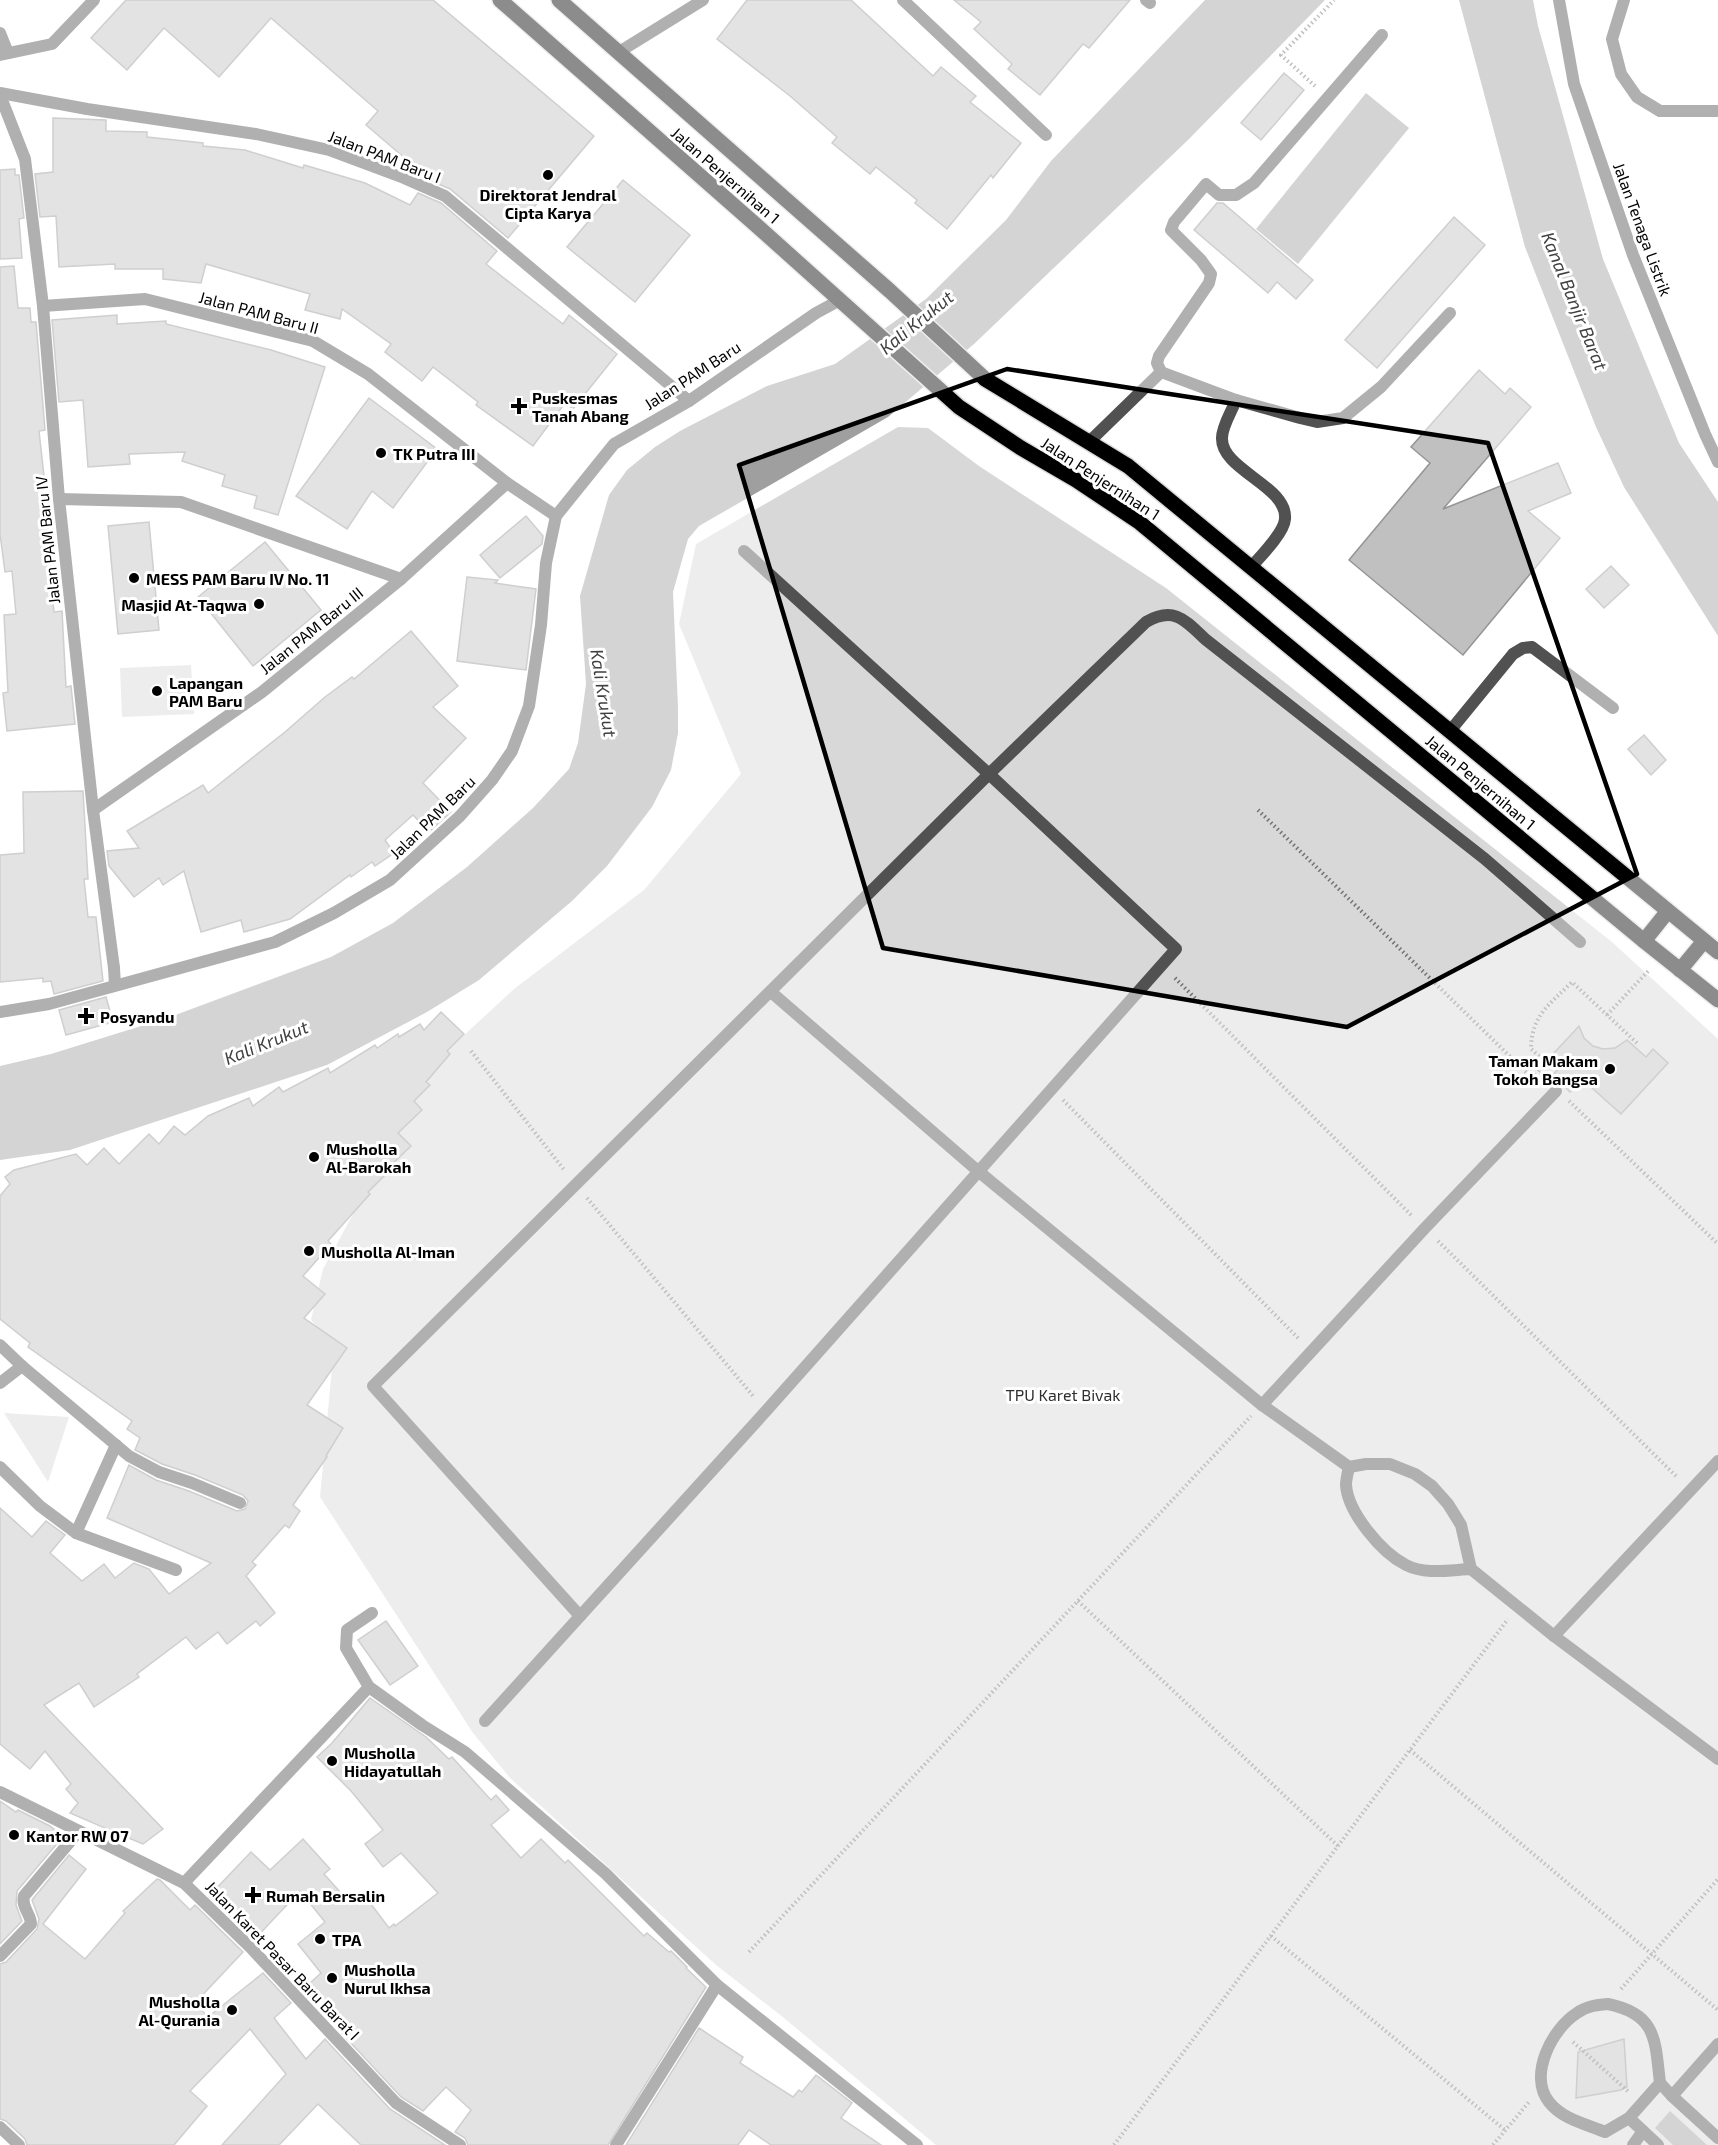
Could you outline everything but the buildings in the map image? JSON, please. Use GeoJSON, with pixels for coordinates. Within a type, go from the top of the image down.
{"type":"FeatureCollection","features":[{"type":"Feature","properties":{"kind":"main road","name":"Jalan Penjernihan 1"},"geometry":{"type":"LineString","coordinates":[[500,0],[959,407],[1139,522],[1718,1000]]}},
{"type":"Feature","properties":{"kind":"main road","name":"Jalan Penjernihan 1"},"geometry":{"type":"LineString","coordinates":[[559,0],[890,291],[985,379],[1128,466],[1718,952]]}},
{"type":"Feature","properties":{"kind":"main road"},"geometry":{"type":"LineString","coordinates":[[1644,941],[1668,911]]}},
{"type":"Feature","properties":{"kind":"main road"},"geometry":{"type":"LineString","coordinates":[[1680,970],[1704,941]]}},
{"type":"Feature","properties":{"kind":"street"},"geometry":{"type":"LineString","coordinates":[[0,33],[4,54],[52,44],[94,0]]}},
{"type":"Feature","properties":{"kind":"street"},"geometry":{"type":"LineString","coordinates":[[619,52],[703,0]]}},
{"type":"Feature","properties":{"kind":"street"},"geometry":{"type":"LineString","coordinates":[[903,0],[1046,135]]}},
{"type":"Feature","properties":{"kind":"street","name":"Jalan Tenaga Listrik"},"geometry":{"type":"LineString","coordinates":[[1559,0],[1574,84],[1633,255],[1718,462]]}},
{"type":"Feature","properties":{"kind":"street"},"geometry":{"type":"LineString","coordinates":[[1624,0],[1612,39],[1621,74],[1637,97],[1660,111],[1718,111]]}},
{"type":"Feature","properties":{"kind":"street"},"geometry":{"type":"LineString","coordinates":[[1382,35],[1254,183],[1236,195],[1219,195],[1206,184],[1174,222],[1171,230],[1201,260],[1211,274],[1209,283],[1159,356],[1157,363],[1161,372],[1236,400],[1317,422],[1343,418],[1381,387],[1450,313]]}},
{"type":"Feature","properties":{"kind":"street","name":"Jalan PAM Baru IV"},"geometry":{"type":"LineString","coordinates":[[0,94],[25,159],[43,306],[59,499],[93,810],[115,985]]}},
{"type":"Feature","properties":{"kind":"street","name":"Jalan PAM Baru I"},"geometry":{"type":"LineString","coordinates":[[0,94],[256,134],[329,150],[445,196],[689,401]]}},
{"type":"Feature","properties":{"kind":"street","name":"Jalan PAM Baru II"},"geometry":{"type":"LineString","coordinates":[[43,306],[145,299],[313,341],[368,374],[507,483],[556,516]]}},
{"type":"Feature","properties":{"kind":"street","name":"Jalan PAM Baru"},"geometry":{"type":"LineString","coordinates":[[0,1011],[49,1004],[275,942],[334,913],[390,880],[460,816],[492,780],[512,751],[529,706],[541,626],[546,563],[556,516],[614,444],[689,401],[816,313],[840,300]]}},
{"type":"Feature","properties":{"kind":"street"},"geometry":{"type":"LineString","coordinates":[[1090,441],[1161,372]]}},
{"type":"Feature","properties":{"kind":"street"},"geometry":{"type":"LineString","coordinates":[[1236,400],[1222,436],[1223,446],[1228,456],[1274,496],[1283,507],[1286,518],[1282,530],[1251,567]]}},
{"type":"Feature","properties":{"kind":"street","name":"Jalan PAM Baru III"},"geometry":{"type":"LineString","coordinates":[[93,810],[261,692],[400,579],[507,483]]}},
{"type":"Feature","properties":{"kind":"street","name":"Jalan PAM Baru III"},"geometry":{"type":"LineString","coordinates":[[59,499],[181,502],[400,579]]}},
{"type":"Feature","properties":{"kind":"street"},"geometry":{"type":"LineString","coordinates":[[485,1721],[766,1411],[1176,949],[989,774],[744,551]]}},
{"type":"Feature","properties":{"kind":"street"},"geometry":{"type":"LineString","coordinates":[[580,1616],[373,1386],[989,774],[1146,622],[1157,616],[1169,614],[1183,618],[1206,639],[1485,859],[1580,942]]}},
{"type":"Feature","properties":{"kind":"street"},"geometry":{"type":"LineString","coordinates":[[1450,731],[1513,654],[1523,648],[1532,647],[1613,708]]}},
{"type":"Feature","properties":{"kind":"street"},"geometry":{"type":"LineString","coordinates":[[771,992],[978,1171],[1262,1405],[1349,1467],[1390,1464],[1415,1474],[1432,1486],[1448,1504],[1461,1525],[1471,1569],[1554,1636],[1718,1759]]}},
{"type":"Feature","properties":{"kind":"street"},"geometry":{"type":"LineString","coordinates":[[1262,1405],[1425,1228],[1556,1091]]}},
{"type":"Feature","properties":{"kind":"street"},"geometry":{"type":"LineString","coordinates":[[0,1345],[129,1456],[159,1472],[192,1482],[240,1503]]}},
{"type":"Feature","properties":{"kind":"street"},"geometry":{"type":"LineString","coordinates":[[0,1383],[22,1366]]}},
{"type":"Feature","properties":{"kind":"street"},"geometry":{"type":"LineString","coordinates":[[76,1533],[116,1445]]}},
{"type":"Feature","properties":{"kind":"street"},"geometry":{"type":"LineString","coordinates":[[1554,1636],[1718,1461]]}},
{"type":"Feature","properties":{"kind":"street"},"geometry":{"type":"LineString","coordinates":[[0,1467],[40,1506],[76,1533],[176,1570]]}},
{"type":"Feature","properties":{"kind":"street"},"geometry":{"type":"LineString","coordinates":[[1349,1467],[1346,1486],[1354,1507],[1365,1529],[1383,1548],[1407,1566],[1432,1571],[1471,1569]]}},
{"type":"Feature","properties":{"kind":"street"},"geometry":{"type":"LineString","coordinates":[[372,1613],[347,1630],[345,1640],[349,1654],[369,1687],[465,1752],[606,1874],[717,1985],[917,2145]]}},
{"type":"Feature","properties":{"kind":"street"},"geometry":{"type":"LineString","coordinates":[[184,1883],[369,1687]]}},
{"type":"Feature","properties":{"kind":"street","name":"Jalan Karet Pasar Baru Barat I"},"geometry":{"type":"LineString","coordinates":[[0,1792],[184,1883],[251,1948],[396,2103],[460,2145]]}},
{"type":"Feature","properties":{"kind":"street"},"geometry":{"type":"LineString","coordinates":[[0,1956],[31,1924],[23,1903],[24,1896],[79,1831]]}},
{"type":"Feature","properties":{"kind":"street"},"geometry":{"type":"LineString","coordinates":[[616,2145],[717,1985]]}},
{"type":"Feature","properties":{"kind":"street"},"geometry":{"type":"LineString","coordinates":[[1660,2082],[1629,2118],[1605,2132],[1562,2115],[1548,2102],[1541,2088],[1542,2061],[1559,2030],[1576,2013],[1591,2006],[1608,2004],[1624,2007],[1650,2028],[1656,2044],[1660,2082],[1718,2138]]}},
{"type":"Feature","properties":{"kind":"street"},"geometry":{"type":"LineString","coordinates":[[1672,2096],[1716,2051]]}},
{"type":"Feature","properties":{"kind":"street"},"geometry":{"type":"LineString","coordinates":[[1629,2118],[1658,2145]]}},
{"type":"Feature","properties":{"kind":"street"},"geometry":{"type":"LineString","coordinates":[[0,2127],[19,2145]]}},
{"type":"Feature","properties":{"kind":"street"},"geometry":{"type":"LineString","coordinates":[[1632,2145],[1643,2131]]}},
{"type":"Feature","properties":{"kind":"path"},"geometry":{"type":"LineString","coordinates":[[1328,98],[1281,55],[1334,0]]}},
{"type":"Feature","properties":{"kind":"path"},"geometry":{"type":"LineString","coordinates":[[1258,810],[1532,1078],[1556,1091],[1582,1112],[1718,1244]]}},
{"type":"Feature","properties":{"kind":"path"},"geometry":{"type":"LineString","coordinates":[[1607,1015],[1662,955]]}},
{"type":"Feature","properties":{"kind":"path"},"geometry":{"type":"LineString","coordinates":[[1532,1078],[1547,1063],[1531,1049],[1531,1033],[1539,1015],[1572,982],[1639,1045]]}},
{"type":"Feature","properties":{"kind":"path"},"geometry":{"type":"LineString","coordinates":[[471,1051],[576,1185],[766,1411]]}},
{"type":"Feature","properties":{"kind":"path"},"geometry":{"type":"LineString","coordinates":[[1051,1088],[1311,1352]]}},
{"type":"Feature","properties":{"kind":"path"},"geometry":{"type":"LineString","coordinates":[[749,1952],[1262,1405]]}},
{"type":"Feature","properties":{"kind":"path"},"geometry":{"type":"LineString","coordinates":[[1078,1601],[1338,1846]]}},
{"type":"Feature","properties":{"kind":"path"},"geometry":{"type":"LineString","coordinates":[[1114,2145],[1517,1607]]}},
{"type":"Feature","properties":{"kind":"path"},"geometry":{"type":"LineString","coordinates":[[1410,1750],[1718,2010]]}},
{"type":"Feature","properties":{"kind":"path"},"geometry":{"type":"LineString","coordinates":[[1608,2004],[1718,1879]]}},
{"type":"Feature","properties":{"kind":"path"},"geometry":{"type":"LineString","coordinates":[[1271,1936],[1505,2130]]}},
{"type":"Feature","properties":{"kind":"path"},"geometry":{"type":"LineString","coordinates":[[1559,2030],[1641,2104]]}},
{"type":"Feature","properties":{"kind":"path"},"geometry":{"type":"LineString","coordinates":[[1493,2145],[1541,2088]]}},
{"type":"Feature","properties":{"kind":"highlighted area"},"geometry":{"type":"Polygon","coordinates":[[[1007,369],[1488,443],[1637,874],[1347,1027],[883,948],[739,465],[1007,369]]]}},
{"type":"Feature","properties":{"kind":"green space","name":"TPU Karet Bivak"},"geometry":{"type":"Polygon","coordinates":[[[898,427],[928,428],[979,466],[1166,588],[1612,942],[1718,1039],[1718,2145],[936,2145],[784,2018],[716,1965],[510,1778],[473,1733],[320,1497],[334,1346],[311,1320],[323,1269],[422,1088],[449,1049],[514,989],[644,890],[741,774],[679,624],[696,544],[898,427]]]}},
{"type":"Feature","properties":{"kind":"green space","name":"Lapangan PAM Baru"},"geometry":{"type":"Polygon","coordinates":[[[191,665],[194,714],[122,717],[120,668],[191,665]]]}},
{"type":"Feature","properties":{"kind":"green space"},"geometry":{"type":"Polygon","coordinates":[[[4,1413],[69,1417],[48,1482],[4,1413]]]}},
{"type":"Feature","properties":{"kind":"water","name":"Kali Krukut"},"geometry":{"type":"Polygon","coordinates":[[[1205,0],[1325,0],[1188,140],[974,344],[888,417],[699,526],[688,539],[673,592],[678,733],[671,770],[652,807],[607,866],[572,901],[479,980],[427,1012],[327,1065],[70,1150],[0,1160],[0,1066],[51,1054],[170,1017],[331,957],[393,923],[467,867],[533,808],[569,769],[578,743],[586,684],[580,596],[609,495],[627,470],[655,447],[680,431],[767,386],[835,364],[926,299],[1006,220],[1051,161],[1205,0]]]}},
{"type":"Feature","properties":{"kind":"water","name":"Kanal Banjir Barat"},"geometry":{"type":"Polygon","coordinates":[[[1459,0],[1533,0],[1538,26],[1603,259],[1679,443],[1718,502],[1718,636],[1624,487],[1596,427],[1525,247],[1459,0]]]}},
{"type":"Feature","properties":{"kind":"water"},"geometry":{"type":"Polygon","coordinates":[[[1366,93],[1409,128],[1298,264],[1256,229],[1366,93]]]}},
{"type":"Feature","properties":{"kind":"water"},"geometry":{"type":"Polygon","coordinates":[[[1670,2111],[1707,2145],[1673,2145],[1655,2128],[1670,2111]]]}},
{"type":"Feature","properties":{"kind":"place","name":"Direktorat Jendral Cipta Karya"},"geometry":{"type":"Point","coordinates":[548,175]}},
{"type":"Feature","properties":{"kind":"place","name":"Puskesmas Tanah Abang"},"geometry":{"type":"Point","coordinates":[519,406]}},
{"type":"Feature","properties":{"kind":"place","name":"TK Putra III"},"geometry":{"type":"Point","coordinates":[381,453]}},
{"type":"Feature","properties":{"kind":"place","name":"MESS PAM Baru IV No. 11"},"geometry":{"type":"Point","coordinates":[134,578]}},
{"type":"Feature","properties":{"kind":"place","name":"Masjid At-Taqwa"},"geometry":{"type":"Point","coordinates":[259,604]}},
{"type":"Feature","properties":{"kind":"place","name":"Lapangan PAM Baru"},"geometry":{"type":"Point","coordinates":[157,691]}},
{"type":"Feature","properties":{"kind":"place","name":"Posyandu"},"geometry":{"type":"Point","coordinates":[86,1016]}},
{"type":"Feature","properties":{"kind":"place","name":"Taman Makam Tokoh Bangsa"},"geometry":{"type":"Point","coordinates":[1610,1069]}},
{"type":"Feature","properties":{"kind":"place","name":"Musholla Al-Barokah"},"geometry":{"type":"Point","coordinates":[314,1157]}},
{"type":"Feature","properties":{"kind":"place","name":"Musholla Al-Iman"},"geometry":{"type":"Point","coordinates":[309,1251]}},
{"type":"Feature","properties":{"kind":"place","name":"Musholla Hidayatullah"},"geometry":{"type":"Point","coordinates":[332,1761]}},
{"type":"Feature","properties":{"kind":"place","name":"Kantor RW 07"},"geometry":{"type":"Point","coordinates":[14,1835]}},
{"type":"Feature","properties":{"kind":"place","name":"Rumah Bersalin"},"geometry":{"type":"Point","coordinates":[253,1895]}},
{"type":"Feature","properties":{"kind":"place","name":"TPA"},"geometry":{"type":"Point","coordinates":[320,1939]}},
{"type":"Feature","properties":{"kind":"place","name":"Musholla Nurul Ikhsa"},"geometry":{"type":"Point","coordinates":[332,1978]}},
{"type":"Feature","properties":{"kind":"place","name":"Musholla Al-Qurania"},"geometry":{"type":"Point","coordinates":[232,2010]}}]}
